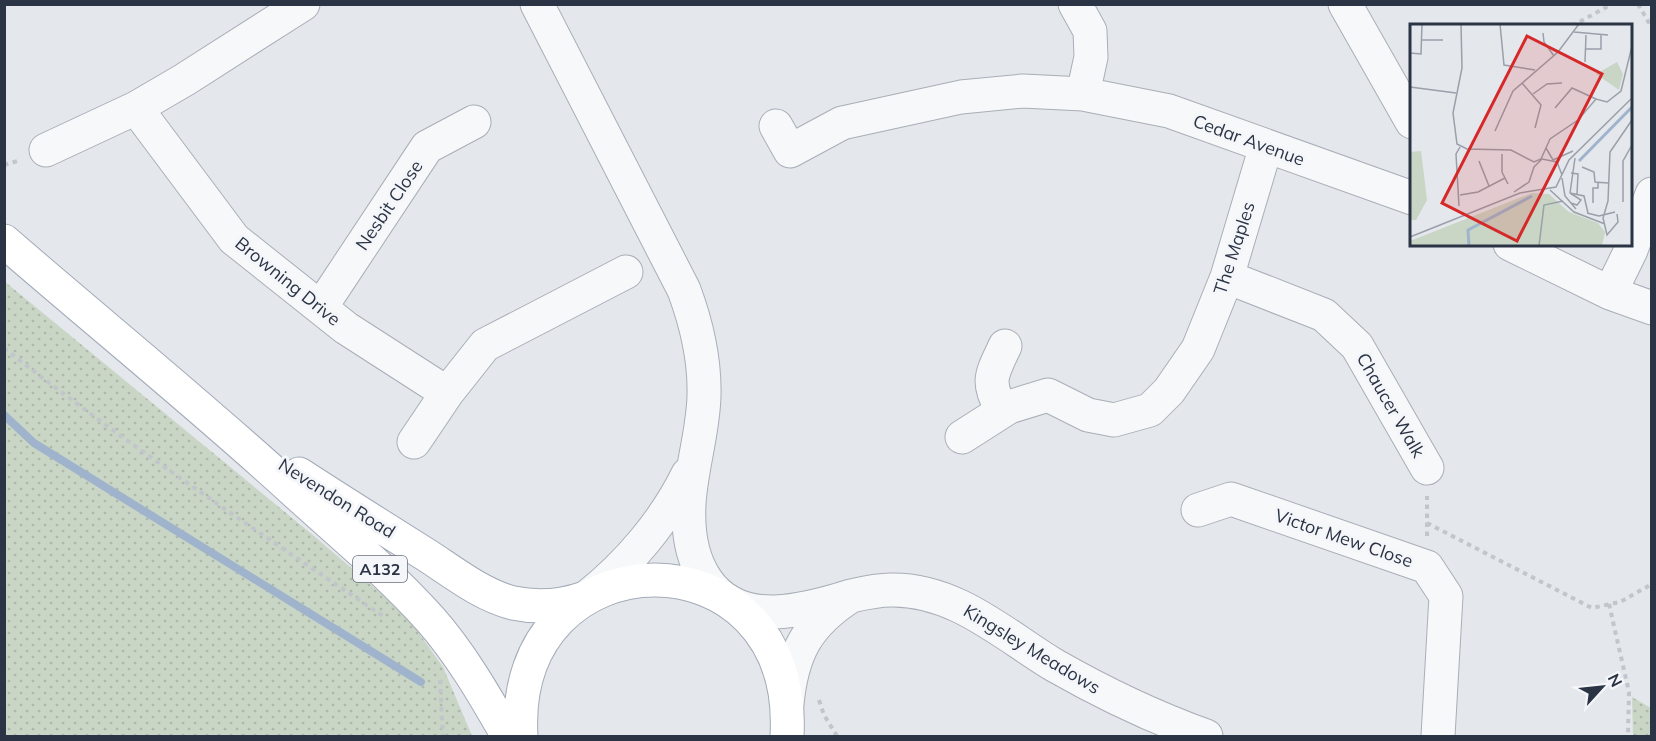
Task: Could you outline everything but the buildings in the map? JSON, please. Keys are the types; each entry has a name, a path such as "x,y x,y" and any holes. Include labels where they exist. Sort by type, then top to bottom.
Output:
{"main road":[{"name":"Nevendon Road","path":"4,241 105,329 223,426 431,619 471,675 508,736"},
{"name":"Nevendon Road","path":"223,426 459,576 500,598 522,604 547,606 587,597"},
{"name":"A132","path":"521,736 521,696 531,664 551,630 587,597 621,585 657,580 694,585 711,592 744,614 768,643 777,662 787,704 787,736"},
{"name":"A132","path":"787,704 806,736"}],"street":[{"path":"46,150 136,108 303,4"},
{"name":"Nevendon Road","path":"537,4 680,282 693,312 705,376 701,428 694,457 689,502 689,533 700,571 728,603"},
{"path":"1075,4 1090,31 1091,57 1083,94"},
{"path":"1345,4 1410,118"},
{"name":"Cedar Avenue","path":"776,126 790,151 842,123 961,97 1023,91 1083,94 1169,111 1410,197"},
{"name":"Browning Drive","path":"136,108 234,239 346,328 447,393"},
{"name":"Nesbit Close","path":"321,307 427,147 474,122"},
{"name":"The Maples","path":"962,437 1009,406 1048,395 1088,415 1114,420 1150,410 1169,391 1198,349 1227,277 1266,146"},
{"path":"1610,293 1631,250 1652,194"},
{"path":"1514,246 1610,293 1652,308"},
{"path":"414,442 447,393 485,345 626,272"},
{"name":"Chaucer Walk","path":"1227,277 1324,315 1357,346 1427,468"},
{"path":"1002,411 992,392 992,378 1005,346"},
{"name":"Nevendon Road","path":"587,597 616,572 651,532 677,495 694,457"},
{"name":"Victor Mew Close","path":"1198,510 1231,499 1427,567 1446,596 1438,736"},
{"name":"Kingsley Meadows","path":"728,603 758,611 774,612 810,608 851,596 891,590 912,591 935,596 960,606 1053,664 1116,698 1206,736"},
{"name":"Kingsley Meadows","path":"787,704 793,669 806,638 818,622 834,607 851,596"}],"path":[{"path":"1576,24 1612,4"},
{"path":"1638,4 1652,28"},
{"path":"4,348 82,410 389,620"},
{"path":"1427,468 1427,567"},
{"path":"1427,523 1592,608 1620,602 1652,584"},
{"path":"1609,604 1629,692 1628,736"},
{"path":"817,692 824,715 837,736"},
{"path":"440,702 442,736"}],"green space":[{"path":"4,281 314,536 406,615 443,667 472,736 5,736"},
{"path":"1632,697 1651,708 1651,736 1633,736"}],"waterway":[{"path":"4,415 34,443 421,682"}]}
